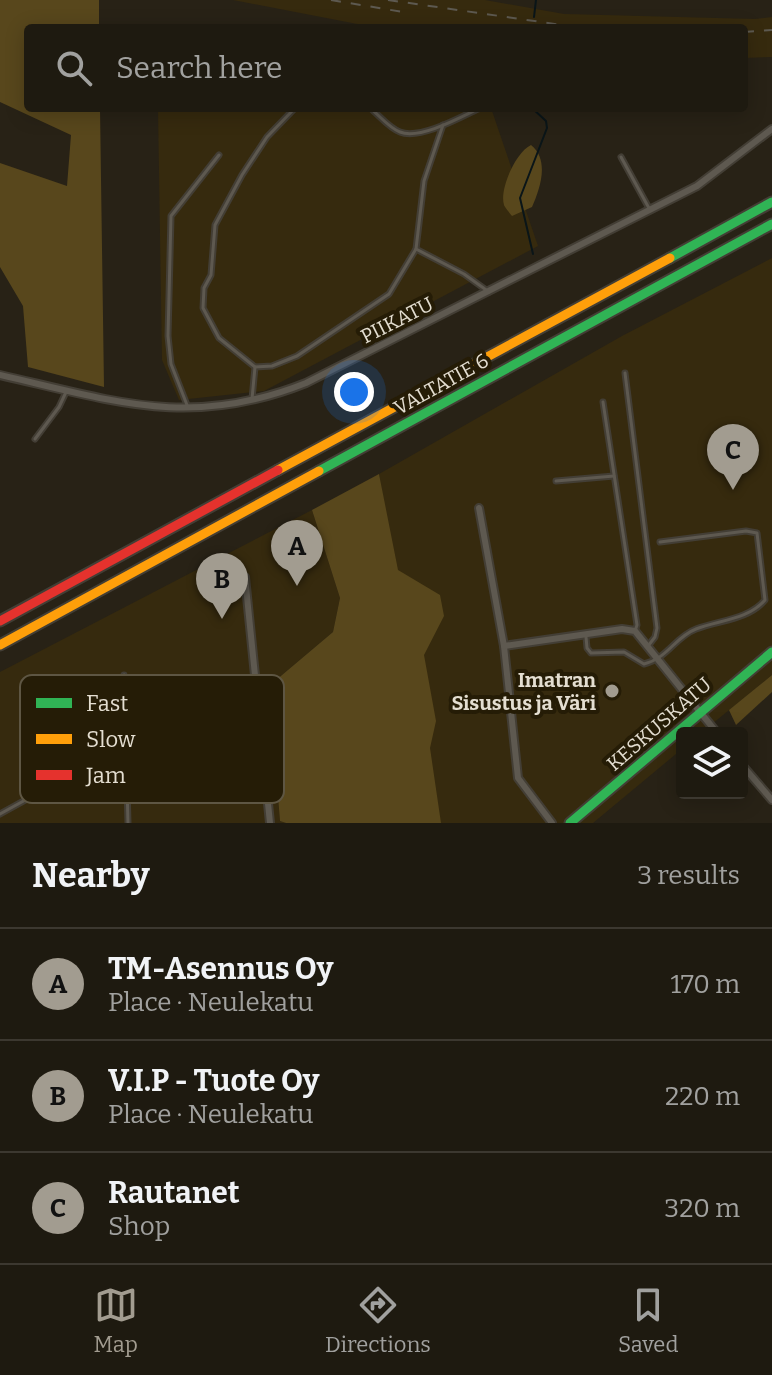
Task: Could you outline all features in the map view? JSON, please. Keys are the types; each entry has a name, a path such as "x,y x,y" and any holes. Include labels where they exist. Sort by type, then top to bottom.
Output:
{"main road":[{"name":"VALTATIE 6","path":"0,621 772,202"},
{"name":"VALTATIE 6","path":"0,645 772,224"},
{"name":"KESKUSKATU","path":"570,823 772,652"}],"street":[{"name":"PIIKATU","path":"0,375 149,407 188,409 251,402 306,383 697,186 772,129"},
{"path":"479,508 504,646 518,778 552,823"},
{"path":"245,577 255,675"},
{"path":"504,646 586,633 622,629 635,631 712,727"},
{"path":"748,772 772,800"},
{"path":"268,803 270,823"}],"lane":[{"path":"291,112 267,137 215,225 211,275 204,288 203,308 219,338 255,367 272,366 297,356 389,294 416,249 424,181 443,125"},
{"path":"375,112 399,132 410,134 443,125 471,112"},
{"path":"188,409 173,372 168,336 171,216 219,155"},
{"path":"621,157 650,210"},
{"path":"416,249 464,274 489,292"},
{"path":"251,402 255,367"},
{"path":"625,373 657,628 648,646"},
{"path":"35,439 59,407 67,390"},
{"path":"603,402 637,625 635,631"},
{"path":"556,481 614,476"},
{"path":"586,633 587,648 591,653 624,652 644,664 659,661 692,630 756,611 765,600 757,533 746,531 660,542"},
{"path":"0,814 20,803"},
{"path":"127,803 128,823"}],"shaded area":[{"path":"0,0 99,0 99,24 24,24 24,112 100,112 104,387 28,367 23,306 0,267 0,163 67,186 71,135 0,102"},
{"path":"233,0 485,0 564,14 772,17 772,57 748,58 748,24 357,24"},
{"path":"158,112 492,112 538,246 264,391 179,400 162,360"},
{"path":"531,145 537,151 542,166 540,183 532,207 512,216 504,205 506,181 520,155"},
{"path":"772,258 772,675 708,727 676,727 676,754 593,823 440,823 379,474 622,336"},
{"path":"379,474 398,570 440,595 444,616 424,655 436,721 430,748 441,823 280,821 279,803 284,803 282,675 333,632 340,598 312,510"},
{"path":"312,510 340,598 333,632 282,675 20,675 20,803 279,803 280,821 286,823 0,823 0,672"},
{"path":"772,675 772,692 736,725 729,710"}],"waterway":[{"path":"534,17 536,0"},
{"path":"533,254 520,198 547,128 546,121 536,112"}],"railway":[{"path":"331,0 403,12"},
{"path":"388,0 555,24"},
{"path":"748,32 772,30"}],"traffic: fast":[{"path":"670,258 772,202"},
{"path":"319,471 772,224"},
{"path":"570,823 772,652"}],"traffic: slow":[{"path":"278,470 670,258"},
{"path":"0,645 319,471"}],"traffic: jam":[{"path":"0,621 278,470"}],"place":[{"name":"Rautanet","path":"733,490"},
{"name":"TM-Asennus Oy","path":"297,586"},
{"name":"V.I.P - Tuote Oy","path":"222,619"},
{"name":"Imatran Sisustus ja Väri","path":"612,691"}]}
